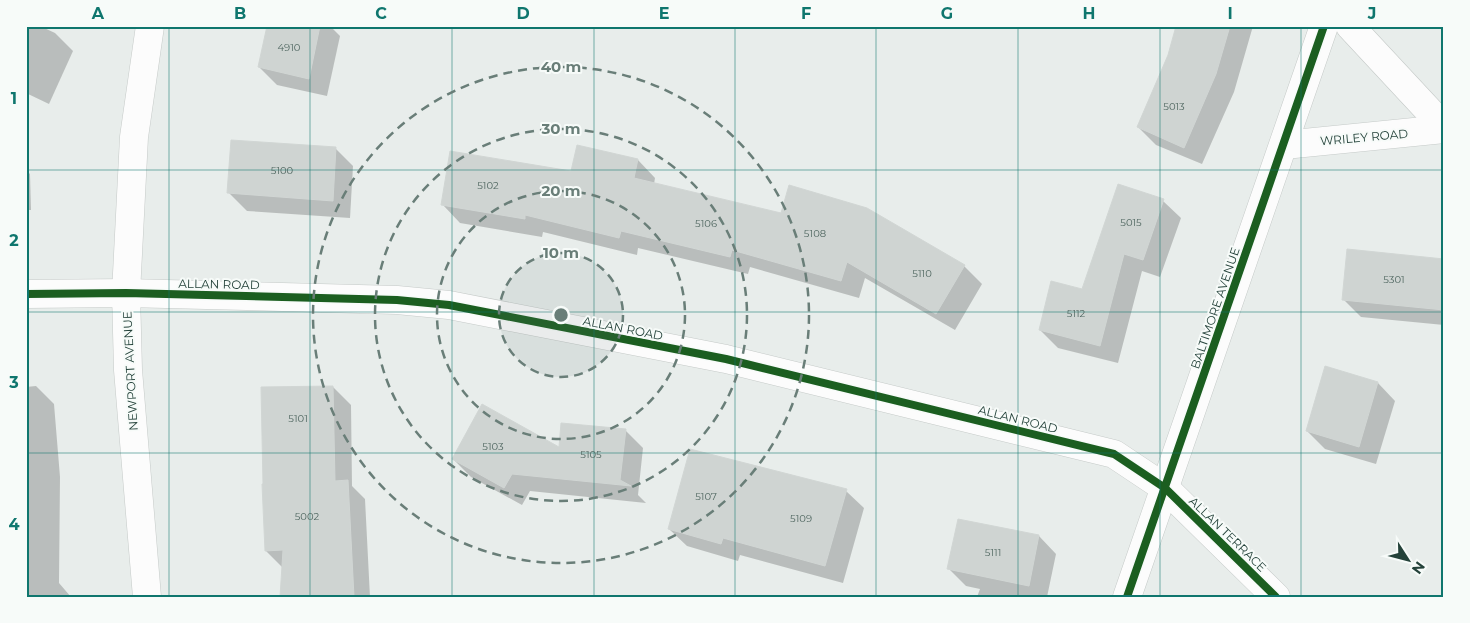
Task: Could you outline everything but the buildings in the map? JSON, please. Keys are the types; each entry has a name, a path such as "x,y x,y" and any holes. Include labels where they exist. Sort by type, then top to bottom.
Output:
{"street":[{"name":"NEWPORT AVENUE","path":"147,597 128,370 126,293 134,137 150,26"},
{"name":"BALTIMORE AVENUE","path":"1127,597 1324,26"},
{"path":"1350,26 1444,128"},
{"name":"WRILEY ROAD","path":"1284,144 1444,128"},
{"name":"ALLAN ROAD","path":"26,294 126,293 397,300 449,306 726,359 1114,454 1165,488"},
{"name":"ALLAN TERRACE","path":"1165,488 1276,597"}],"cycle path":[{"path":"1127,597 1324,26"},
{"path":"26,294 126,293 397,300 449,305 726,359 1114,454 1165,488 1276,597"}]}
